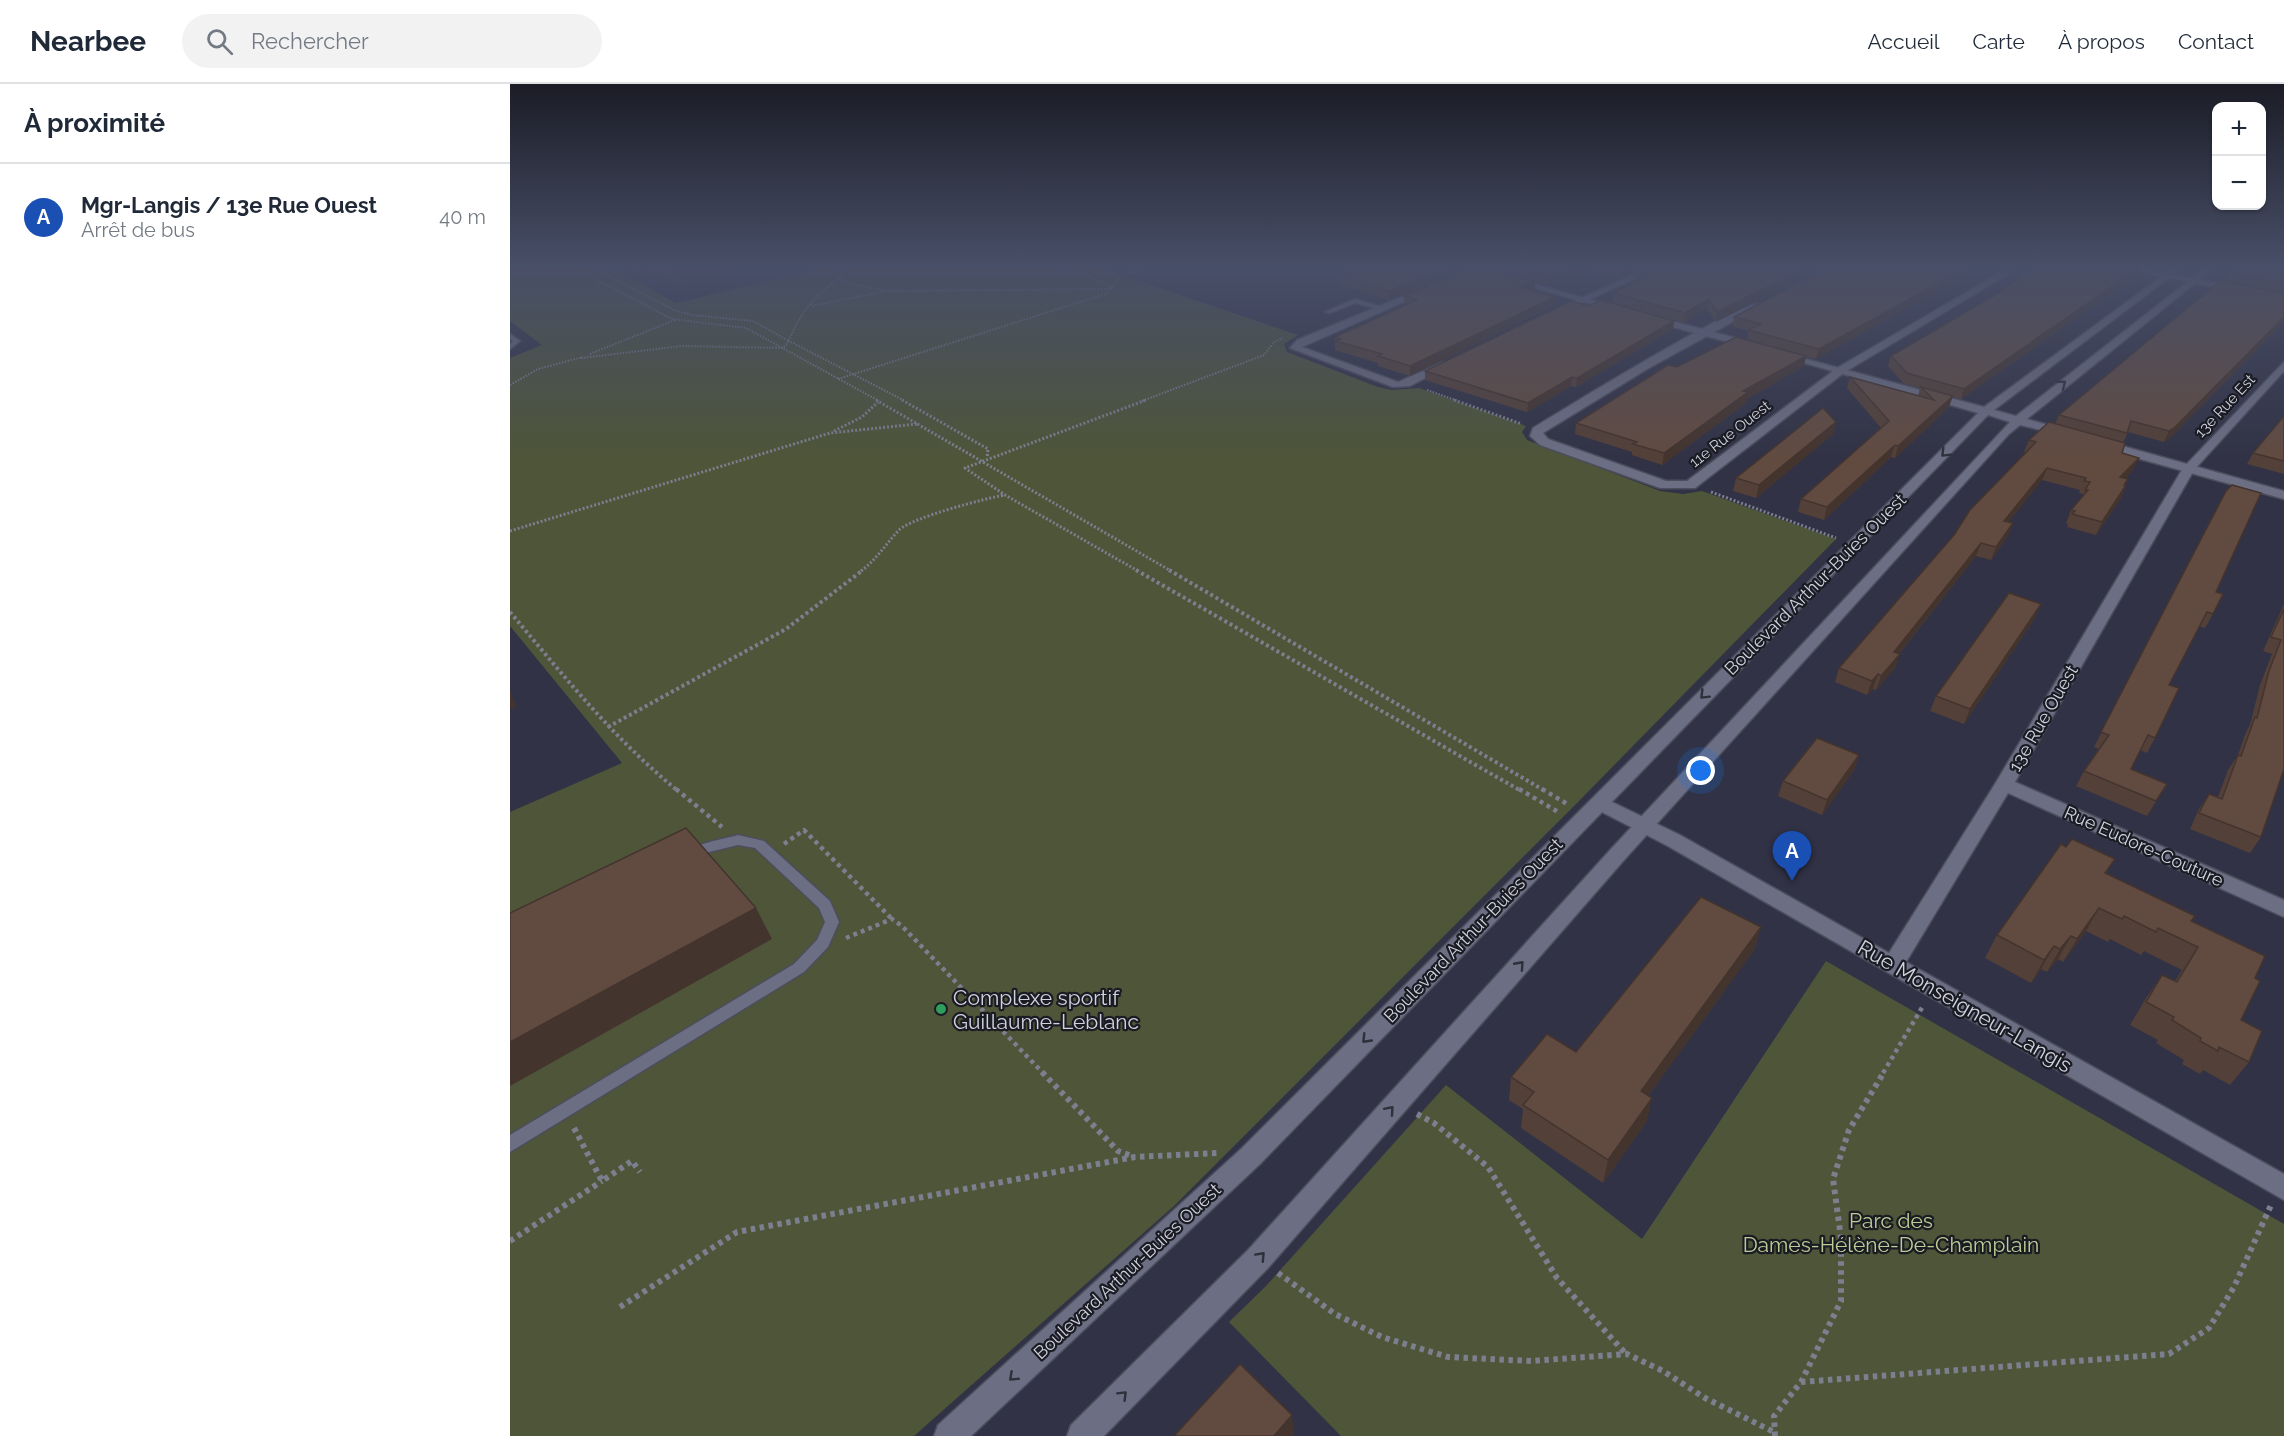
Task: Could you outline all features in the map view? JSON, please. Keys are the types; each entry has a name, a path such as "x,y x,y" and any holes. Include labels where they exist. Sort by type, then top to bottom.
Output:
{"street":[{"path":"1328,331 1301,342 1295,348 1296,350 1388,384 1406,384 1457,359"},
{"path":"1701,331 2284,495"},
{"name":"11e Rue Ouest","path":"1537,430 1536,436 1544,442 1594,460 1665,485 1690,485 1840,370 1906,331"},
{"name":"Boulevard Arthur-Buies Ouest","path":"949,1436 1251,1156 1572,813 1599,802 1986,411 2094,331"},
{"name":"Boulevard Arthur-Buies Ouest","path":"1082,1436 1258,1259 1646,825 2017,420 2130,331"},
{"path":"1537,430 1704,332"},
{"name":"13e Rue Est","path":"2190,468 2284,365"},
{"name":"13e Rue Ouest","path":"1893,965 2004,783 2190,468"},
{"name":"Rue Eudore-Couture","path":"2004,783 2284,909"},
{"name":"Rue Monseigneur-Langis","path":"1599,802 1646,825 1935,988 2281,1187"}],"lane":[{"path":"510,336 517,340 510,347"},
{"path":"510,1144 799,968 823,943 832,922 825,905 759,844 738,840 705,849 677,863"}],"path":[{"path":"581,358 648,331"},
{"path":"752,331 920,424 980,462 1572,813"},
{"path":"771,331 988,449 987,458"},
{"path":"783,348 789,341 791,331"},
{"path":"837,380 990,331"},
{"path":"1301,342 1285,338 1276,340 1264,355 965,468 1005,495 1572,813"},
{"path":"510,385 538,369 581,358 684,345 783,348"},
{"path":"1406,384 1537,430"},
{"path":"510,530 830,433 862,417 878,402"},
{"path":"830,433 920,424"},
{"path":"1690,485 1854,544"},
{"path":"608,727 786,629 871,564 901,528 979,499 1005,495"},
{"path":"510,612 608,727 641,761 738,840"},
{"path":"804,830 1118,1151 1135,1157"},
{"path":"823,943 850,938 892,919"},
{"path":"1397,1102 1434,1123 1488,1167 1557,1278 1626,1354 1663,1371 1705,1398 1774,1434 1774,1416 1801,1382 1841,1301 1841,1238 1833,1179 1849,1130 1935,988"},
{"path":"565,1111 602,1181"},
{"path":"620,1307 737,1232 1135,1157 1214,1152 1251,1156"},
{"path":"510,1241 632,1161 640,1172"},
{"path":"1801,1382 2169,1354 2209,1328 2234,1287 2281,1187"},
{"path":"1258,1259 1335,1314 1382,1337 1448,1357 1531,1361 1626,1354"}],"green space":[{"name":"Complexe sportif Guillaume-Leblanc","path":"523,331 1287,331 1298,335 1284,344 1287,352 1378,387 1392,390 1419,388 1526,426 1522,432 1527,440 1660,491 1683,494 1702,491 1836,539 1579,801 1174,1206 914,1436 510,1436 510,812 622,763 510,626 510,358 542,345"},
{"name":"Parc des Dames-Hélène-De-Champlain","path":"1826,961 2284,1224 2284,1436 1341,1436 1229,1322 1265,1287 1446,1085 1642,1239"}],"building":[{"path":"1348,331 1483,331 1410,366 1378,356 1382,354 1335,341 1341,339 1335,337"},
{"path":"1508,331 1657,331 1577,378 1572,377 1528,403 1425,371"},
{"path":"1752,331 1851,331 1819,349"},
{"path":"1934,331 2047,331 1964,389 1907,373 1891,356"},
{"path":"2160,331 2270,331 2169,431 2131,421 2127,433 2059,415"},
{"path":"1736,337 1806,356 1743,391 1748,392 1664,453 1576,423 1668,365 1677,367"},
{"path":"1850,377 1934,400 1921,387 1953,396 1827,507 1801,499 1889,421"},
{"path":"1823,408 1836,422 1759,485 1736,478"},
{"path":"2284,416 2284,461 2253,453"},
{"path":"2049,422 2125,443 2122,453 2139,458 2120,477 2128,479 2124,485 2126,485 2102,522 2072,514 2075,511 2071,510 2088,490 2085,490 2090,482 2084,481 2086,478 2047,468 2004,521 2013,523 1996,547 1981,543 1894,652 1900,654 1881,676 1878,674 1872,681 1839,668 1954,535 1970,510 2036,442 2029,440"},
{"path":"2232,485 2261,493 2216,592 2223,594 2213,614 2207,612 2169,685 2179,688 2155,738 2148,735 2131,769 2167,784 2156,801 2084,771 2109,735 2101,732 2226,491"},
{"path":"2009,593 2041,604 1970,709 1936,696"},
{"path":"2284,609 2284,769 2261,837 2199,813 2209,794 2222,799 2238,755 2241,756 2255,717 2257,718 2269,671 2281,640 2271,637"},
{"path":"1817,738 1859,755 1827,800 1783,781"},
{"path":"686,828 756,908 510,1042 510,913"},
{"path":"2072,839 2115,859 2105,873 2195,916 2191,921 2265,956 2255,978 2260,981 2241,1020 2262,1031 2249,1062 2219,1047 2218,1051 2200,1041 2201,1038 2172,1020 2174,1017 2146,1002 2162,975 2177,982 2198,947 2158,928 2156,932 2124,916 2122,919 2099,908 2077,939 2071,936 2060,949 2054,946 2044,960 1997,935 2061,844 2066,847"},
{"path":"1701,897 1761,927 1641,1091 1652,1098 1608,1160 1523,1105 1534,1092 1511,1077 1547,1034 1576,1052"},
{"path":"1240,1364 1292,1415 1274,1436 1174,1436"}],"place":[{"name":"Mgr-Langis / 13e Rue Ouest","path":"1792,881"},
{"name":"Complexe sportif Guillaume-Leblanc","path":"941,1009"}]}
